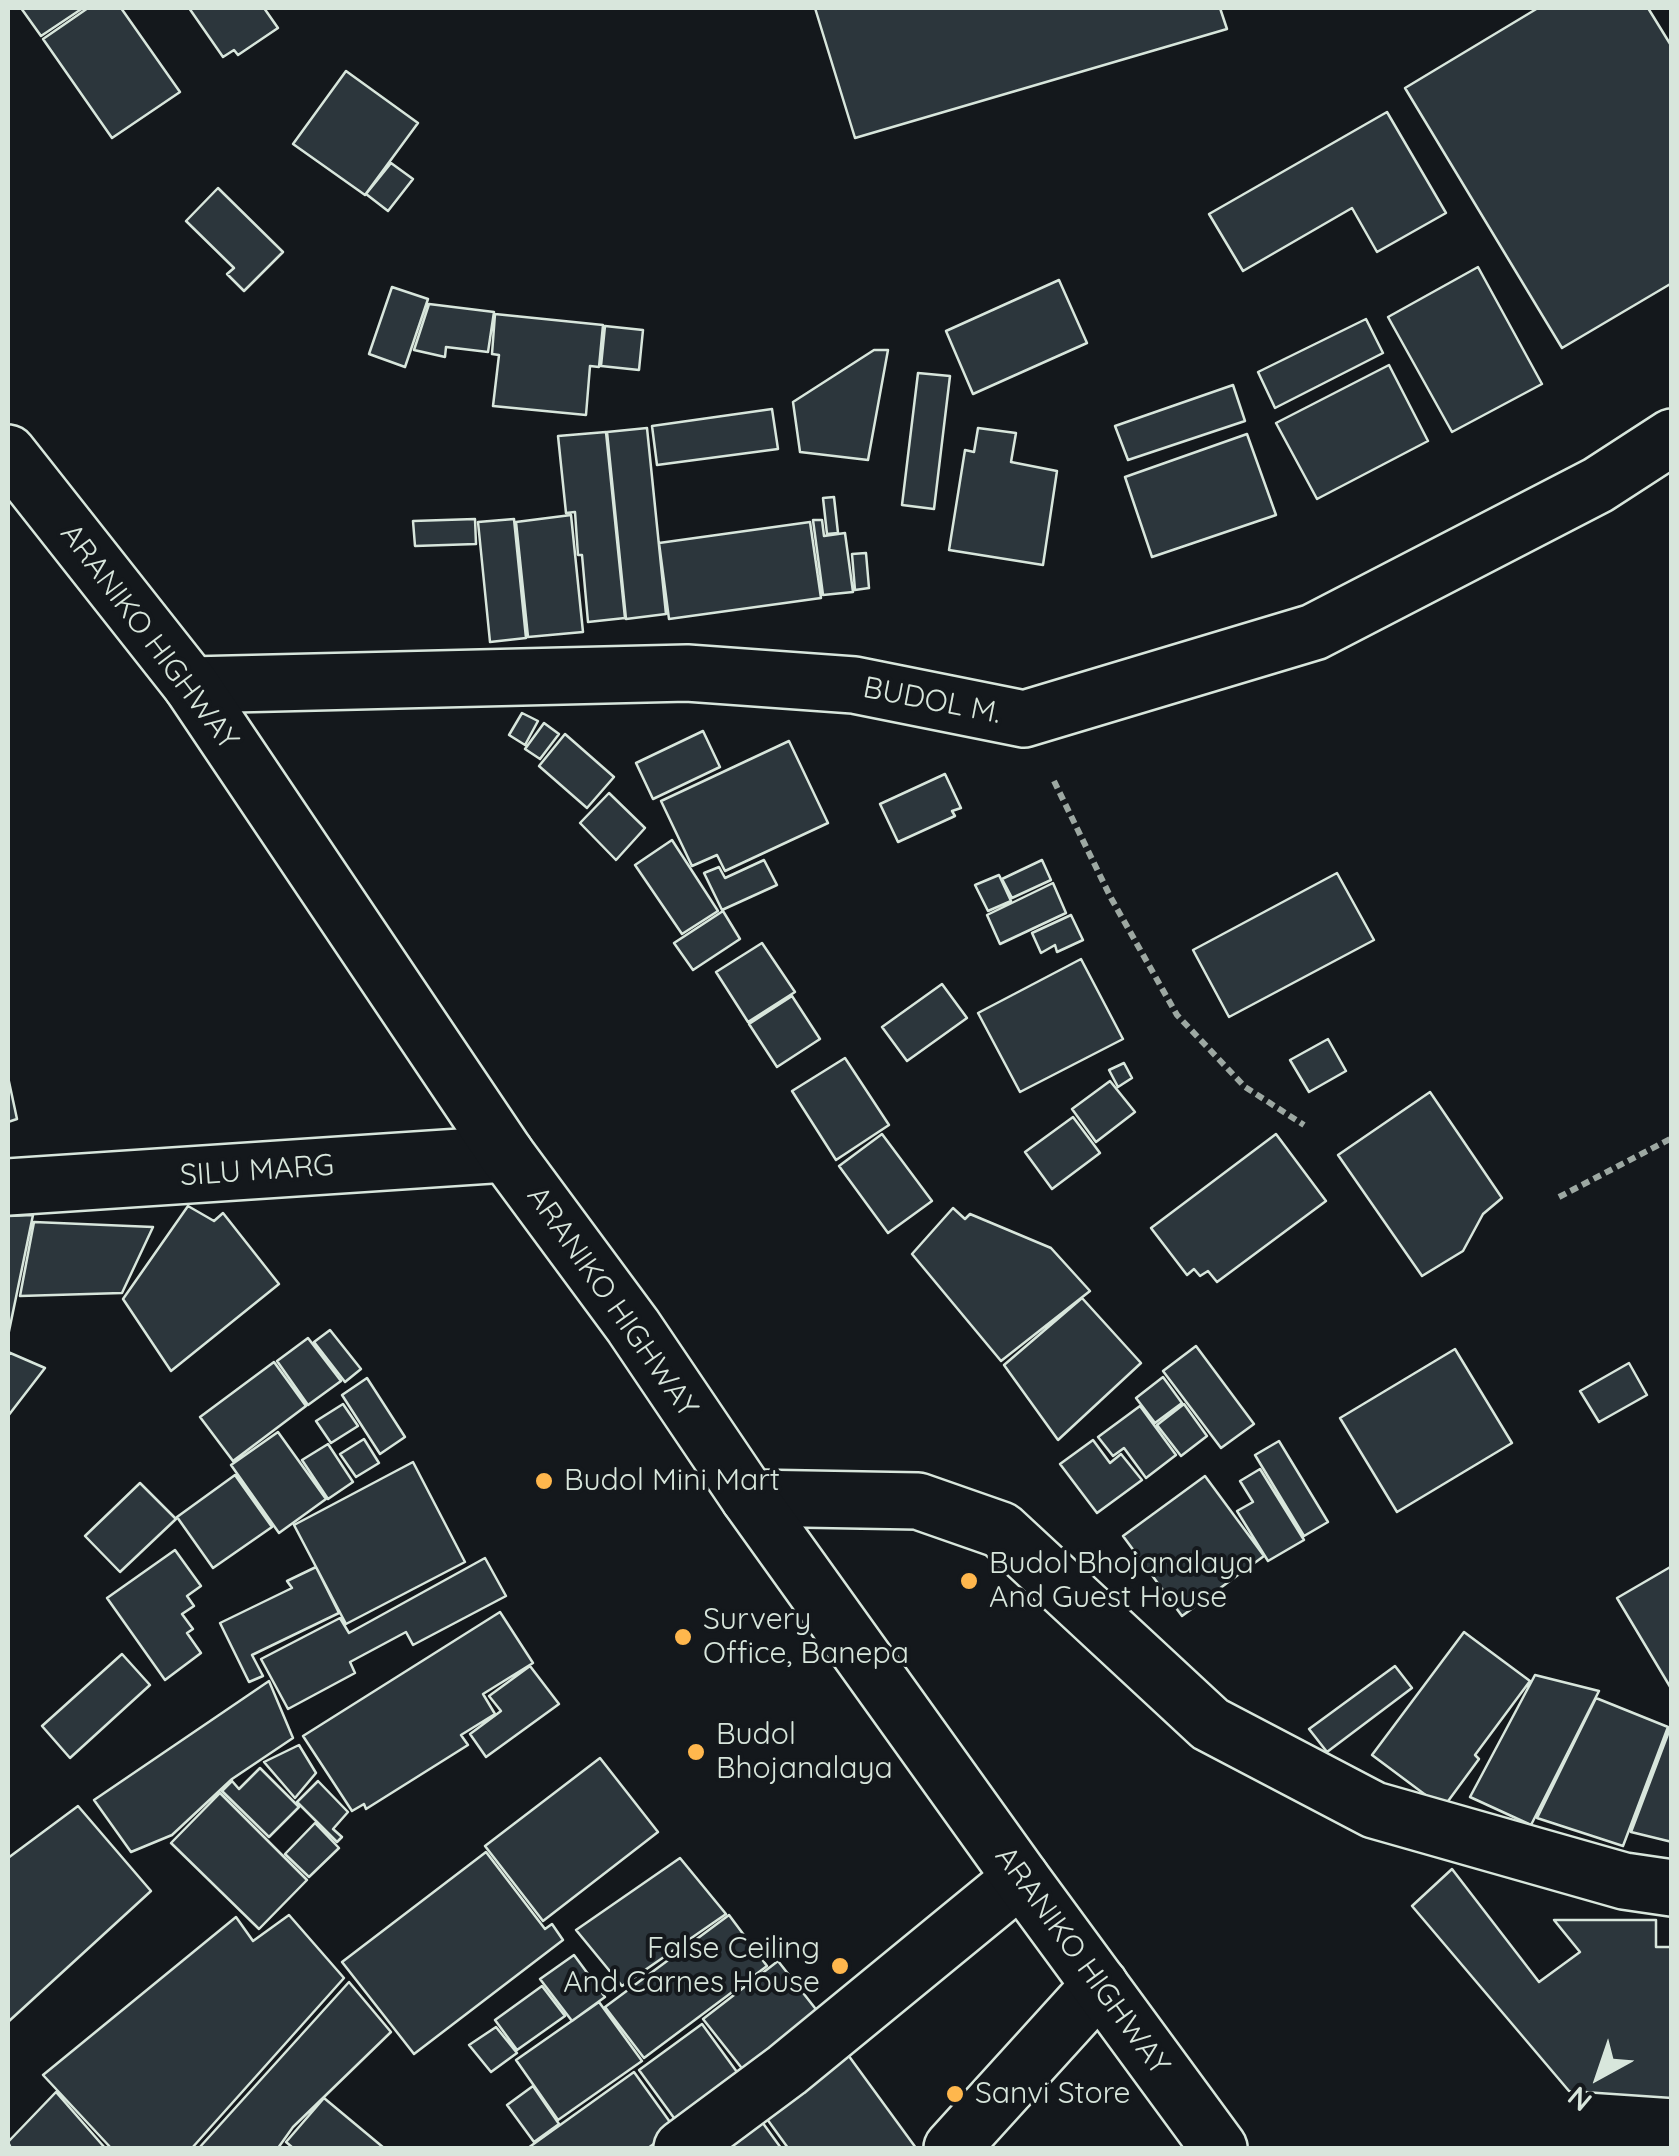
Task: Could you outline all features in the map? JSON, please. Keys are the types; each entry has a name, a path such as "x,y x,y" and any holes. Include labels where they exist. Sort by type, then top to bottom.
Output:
{"main road":[{"name":"BUDOL M.","path":"190,685 687,673 854,685 1024,719 1314,632 1598,485 1672,437"},
{"name":"ARANIKO HIGHWAY","path":"8,453 190,685 506,1154 633,1326 749,1498 1220,2148"},
{"name":"SILU MARG","path":"8,1187 506,1154"},
{"path":"749,1498 918,1500 1000,1530 1210,1724 1374,1810 1624,1880 1672,1888"},
{"path":"682,2148 787,2070 1022,1878"},
{"path":"952,2148 1100,1985"}],"path":[{"path":"1024,719 1112,898 1177,1015 1245,1087 1304,1126"},
{"path":"1559,1197 1672,1138"}],"building":[{"path":"21,8 83,8 41,36"},
{"path":"88,8 121,8 180,92 112,138 43,39"},
{"path":"189,8 264,8 278,28 238,55 234,50 223,57"},
{"path":"815,8 1220,8 1227,29 855,138"},
{"path":"1538,8 1648,8 1672,47 1672,283 1562,348 1405,88"},
{"path":"346,71 418,123 365,195 293,144"},
{"path":"1387,112 1446,213 1377,252 1352,208 1243,271 1209,214"},
{"path":"391,163 413,179 388,211 366,194"},
{"path":"218,188 283,252 244,291 227,274 234,268 186,221"},
{"path":"1478,267 1542,384 1452,432 1388,317"},
{"path":"1059,280 1087,343 973,394 946,331"},
{"path":"392,287 428,299 405,367 369,354"},
{"path":"429,304 494,312 488,352 446,347 445,357 414,350"},
{"path":"495,314 603,325 599,367 590,366 586,415 493,406 499,355 492,354"},
{"path":"1366,319 1383,353 1275,408 1258,372"},
{"path":"605,326 643,330 639,370 601,366"},
{"path":"874,350 888,350 868,460 800,452 793,402"},
{"path":"1389,365 1428,441 1317,499 1276,423"},
{"path":"918,373 950,376 934,509 902,505"},
{"path":"1233,385 1245,421 1128,460 1115,426"},
{"path":"772,409 778,449 657,465 652,426"},
{"path":"647,428 666,614 626,619 607,432"},
{"path":"978,428 1016,433 1011,462 1057,471 1043,565 949,550 965,450 974,452"},
{"path":"606,432 625,618 588,622 582,555 578,555 575,512 566,513 558,436"},
{"path":"1247,434 1276,515 1152,557 1125,477"},
{"path":"834,497 838,533 827,534 823,498"},
{"path":"571,515 583,632 528,637 516,522"},
{"path":"475,519 476,544 415,546 413,521"},
{"path":"514,519 526,638 490,642 478,522"},
{"path":"813,520 822,520 824,536 845,533 853,592 823,595"},
{"path":"810,522 821,598 669,619 659,543"},
{"path":"866,553 869,588 855,590 852,554"},
{"path":"522,713 538,721 525,745 509,735"},
{"path":"544,723 559,734 540,759 525,749"},
{"path":"703,731 720,767 653,799 636,763"},
{"path":"565,734 614,777 587,808 539,766"},
{"path":"789,741 828,823 725,871 717,855 692,866 661,801"},
{"path":"945,774 961,808 952,811 955,816 898,842 880,804"},
{"path":"609,793 645,828 616,860 580,823"},
{"path":"672,840 718,911 682,934 635,865"},
{"path":"764,860 777,885 722,910 704,873 719,867 725,878"},
{"path":"1042,860 1051,880 1012,898 1002,879"},
{"path":"1337,873 1374,940 1229,1017 1193,950"},
{"path":"999,875 1011,901 988,911 975,885"},
{"path":"1053,883 1066,913 1000,944 987,915"},
{"path":"723,911 740,939 693,970 674,943"},
{"path":"1071,915 1083,940 1057,952 1055,945 1041,953 1032,933"},
{"path":"762,943 795,992 748,1022 716,972"},
{"path":"1081,959 1123,1039 1020,1092 978,1013"},
{"path":"942,984 967,1018 907,1061 882,1027"},
{"path":"792,996 820,1039 777,1067 749,1024"},
{"path":"1328,1039 1346,1071 1309,1092 1290,1060"},
{"path":"845,1058 889,1125 836,1160 792,1091"},
{"path":"1124,1063 1132,1078 1118,1087 1109,1070"},
{"path":"8,1077 17,1119 8,1122"},
{"path":"1110,1081 1135,1112 1096,1142 1072,1109"},
{"path":"1430,1092 1502,1198 1483,1214 1463,1251 1422,1276 1338,1155"},
{"path":"1073,1117 1100,1153 1052,1189 1025,1152"},
{"path":"882,1134 932,1201 888,1233 839,1166"},
{"path":"1276,1134 1326,1201 1217,1282 1208,1271 1200,1276 1194,1269 1187,1275 1151,1228"},
{"path":"188,1206 214,1221 223,1213 279,1284 171,1371 123,1299"},
{"path":"953,1208 965,1219 970,1214 1051,1248 1090,1291 1001,1361 912,1254"},
{"path":"33,1215 8,1336 8,1216"},
{"path":"34,1222 153,1227 122,1293 20,1296"},
{"path":"1082,1298 1141,1363 1058,1440 1004,1365"},
{"path":"330,1330 361,1369 345,1382 314,1342"},
{"path":"308,1338 341,1381 308,1405 277,1361"},
{"path":"1196,1346 1254,1424 1221,1448 1163,1371"},
{"path":"1455,1349 1512,1443 1397,1512 1340,1418"},
{"path":"8,1352 45,1368 8,1416"},
{"path":"274,1362 306,1406 233,1461 200,1417"},
{"path":"1629,1363 1647,1395 1599,1422 1580,1391"},
{"path":"1163,1377 1182,1403 1155,1423 1136,1398"},
{"path":"367,1378 405,1437 380,1454 342,1395"},
{"path":"343,1404 358,1426 331,1443 316,1421"},
{"path":"1184,1404 1207,1436 1181,1456 1157,1425"},
{"path":"1140,1406 1176,1455 1146,1478 1124,1448 1113,1456 1098,1437"},
{"path":"278,1432 326,1499 279,1533 231,1465"},
{"path":"364,1439 379,1463 356,1477 340,1454"},
{"path":"1093,1440 1110,1463 1121,1454 1142,1480 1097,1513 1060,1464"},
{"path":"1279,1441 1328,1522 1304,1536 1255,1455"},
{"path":"328,1444 353,1482 328,1499 302,1460"},
{"path":"413,1462 465,1562 346,1624 294,1525"},
{"path":"1260,1469 1304,1540 1268,1561 1237,1511 1253,1502 1240,1481"},
{"path":"235,1475 272,1527 213,1568 177,1517"},
{"path":"1205,1476 1264,1556 1182,1616 1123,1536"},
{"path":"140,1483 176,1519 120,1572 85,1536"},
{"path":"175,1550 201,1586 187,1596 194,1606 182,1614 193,1629 187,1633 201,1653 165,1680 107,1598"},
{"path":"485,1558 506,1596 413,1645 406,1632 350,1662 355,1673 288,1709 261,1659 340,1618 349,1633"},
{"path":"1672,1566 1672,1690 1617,1598"},
{"path":"316,1567 339,1613 252,1655 263,1676 249,1682 220,1623 292,1588 287,1581"},
{"path":"500,1612 533,1663 483,1694 495,1714 461,1735 468,1745 366,1809 364,1804 352,1811 303,1736"},
{"path":"1464,1632 1530,1681 1475,1755 1479,1759 1443,1808 1372,1755"},
{"path":"122,1654 150,1685 70,1758 42,1726"},
{"path":"530,1666 559,1704 486,1757 470,1734 501,1711 489,1696"},
{"path":"1395,1666 1412,1688 1327,1752 1309,1729"},
{"path":"1535,1675 1599,1691 1531,1825 1470,1797"},
{"path":"269,1681 293,1738 232,1779 172,1835 131,1852 94,1800"},
{"path":"1596,1698 1668,1727 1623,1846 1537,1818"},
{"path":"1672,1726 1672,1842 1631,1832"},
{"path":"299,1745 316,1773 295,1798 264,1762"},
{"path":"600,1758 658,1832 543,1921 485,1846"},
{"path":"260,1768 299,1807 269,1837 222,1791 232,1781 239,1789"},
{"path":"318,1781 348,1812 333,1829 342,1837 337,1842 297,1802"},
{"path":"220,1793 307,1880 259,1929 171,1843"},
{"path":"78,1806 151,1891 8,2022 8,1858"},
{"path":"315,1823 339,1848 309,1877 285,1854"},
{"path":"486,1852 545,1929 552,1924 563,1940 414,2054 342,1962"},
{"path":"680,1858 726,1914 622,1986 576,1930"},
{"path":"1452,1869 1539,1982 1580,1952 1554,1920 1656,1920 1656,1947 1672,1947 1672,2098 1569,2091 1412,1906"},
{"path":"289,1915 344,1978 192,2148 111,2148 43,2075 236,1917 253,1941"},
{"path":"729,1915 767,1966 644,2058 605,2007"},
{"path":"574,1955 605,1997 572,2021 540,1979"},
{"path":"778,1961 822,2017 748,2076 703,2019"},
{"path":"349,1982 391,2032 293,2127 278,2148 199,2148"},
{"path":"542,1986 565,2016 517,2050 495,2020"},
{"path":"599,2002 642,2061 558,2120 516,2060"},
{"path":"702,2024 745,2083 682,2129 639,2070"},
{"path":"496,2027 517,2053 491,2072 469,2045"},
{"path":"843,2048 916,2148 788,2148 759,2108"},
{"path":"634,2072 675,2129 648,2148 528,2148"},
{"path":"533,2086 559,2124 534,2142 507,2105"},
{"path":"56,2092 105,2148 11,2148 8,2142"},
{"path":"324,2098 384,2148 293,2148 286,2142"},
{"path":"757,2115 781,2148 711,2148"}],"place":[{"name":"Budol Mini Mart","path":"544,1481"},
{"name":"Budol Bhojanalaya And Guest House","path":"969,1581"},
{"name":"Survery Office, Banepa","path":"683,1637"},
{"name":"Budol Bhojanalaya","path":"696,1752"},
{"name":"False Ceiling And Carnes House","path":"840,1966"},
{"name":"Sanvi Store","path":"955,2094"}]}
